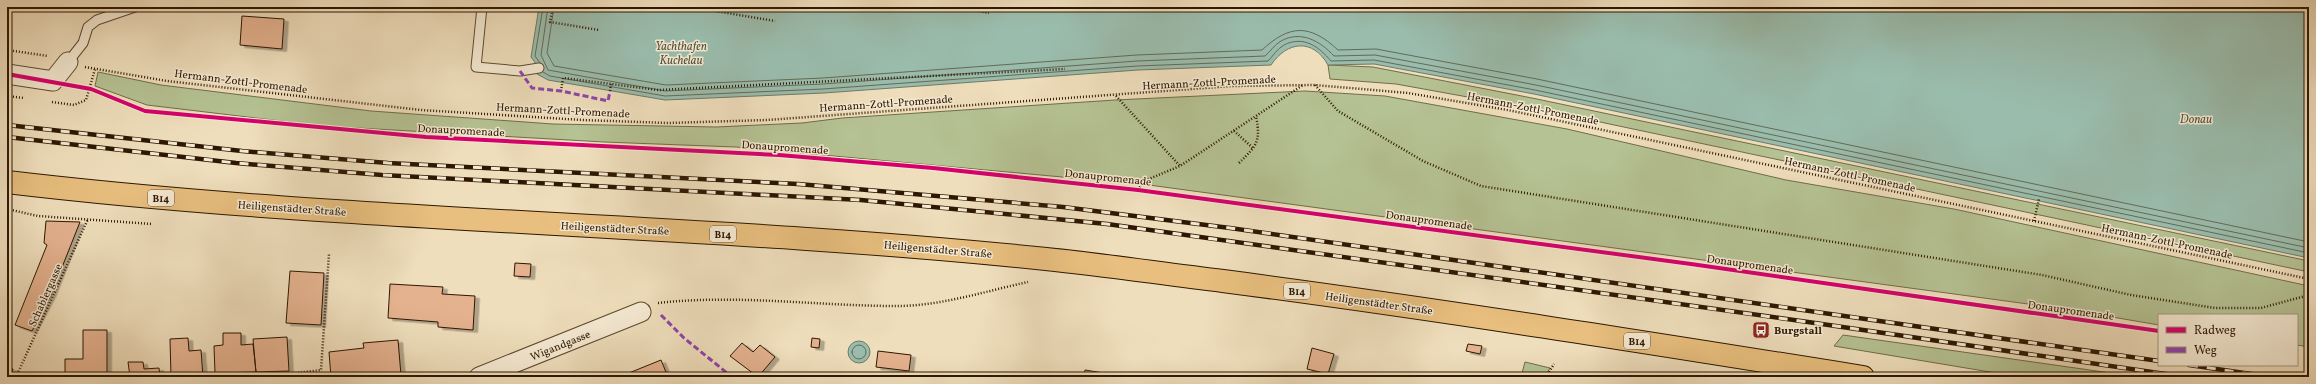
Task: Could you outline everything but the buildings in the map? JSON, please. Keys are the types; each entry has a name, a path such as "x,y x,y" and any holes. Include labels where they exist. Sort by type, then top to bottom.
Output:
{"main road":[{"name":"Heiligenstädter Straße","path":"7,182 100,193 278,208 830,240 1048,259 1309,292 1714,352 1863,377"}],"street":[{"path":"7,74 53,81 68,62"},
{"name":"Wigandgasse","path":"479,377 641,312"}],"lane":[{"path":"68,62 83,42 88,27 97,20 135,7"},
{"path":"482,7 476,66 520,71 539,68"}],"path":[{"path":"553,7 550,22 599,30"},
{"path":"692,7 775,21"},
{"path":"959,7 989,13"},
{"path":"7,50 52,57 68,62"},
{"path":"561,91 563,78 659,90 1065,69"},
{"path":"53,81 95,90"},
{"path":"610,91 611,84"},
{"path":"1138,190 1144,181 1180,166 1304,85"},
{"path":"1315,85 1338,111 1423,162 1482,186 2042,275 2131,295 2215,308 2261,308 2309,295"},
{"path":"1116,96 1180,166"},
{"path":"1239,163 1254,149 1258,143 1259,132 1256,116"},
{"path":"1234,131 1254,149"},
{"path":"2034,221 2040,199"},
{"path":"7,209 38,216 152,224"},
{"path":"297,377 296,373 321,370 329,254"},
{"path":"641,312 649,304 691,300 913,305 928,304 1028,282"},
{"path":"1546,377 1554,364"}],"green space":[{"path":"1328,65 1373,67 1532,98 2309,261 2309,272 1567,115 1396,84 1330,79"},
{"path":"98,72 161,85 371,111 553,124 716,127 802,123 842,118 1115,100 1305,91 1385,96 1567,129 1786,180 1954,209 2309,286 2309,347 2298,345 2298,314 2158,314 2158,325 2065,309 1149,185 736,147 604,142 323,126 147,105 95,86"},
{"path":"1843,335 2139,377 2020,377 1834,346"},
{"path":"1525,362 1550,368 1545,377 1521,377"}],"water":[{"name":"Donau","path":"539,7 2309,7 2309,258 1534,94 1374,64 1328,65 1322,56 1315,50 1300,46 1292,47 1285,51 1277,57 1271,65 1138,70 824,93 665,100 548,80 537,74 539,68 531,57"},
{"path":"859,341 867,344 870,352 867,360 859,363 851,360 848,352 851,344"}],"railway":[{"path":"7,125 242,151 388,163 798,184 1063,207 1230,228 2158,361"},
{"path":"7,137 236,163 382,175 861,200 1107,224 1808,322 2186,377"},
{"path":"2196,366 2272,377"}],"marked path":[{"path":"520,71 532,88 561,91 608,101 610,91"},
{"path":"661,315 684,338 732,377"}],"cycle path":[{"name":"Donaupromenade","path":"7,74 91,89 145,111 426,137 779,155 933,168 1138,190 1691,264 2158,331"}],"place":[{"name":"Burgstall","path":"1761,330"}],"water label":[{"name":"Yachthafen Kuchelau","path":"681,53"}]}
